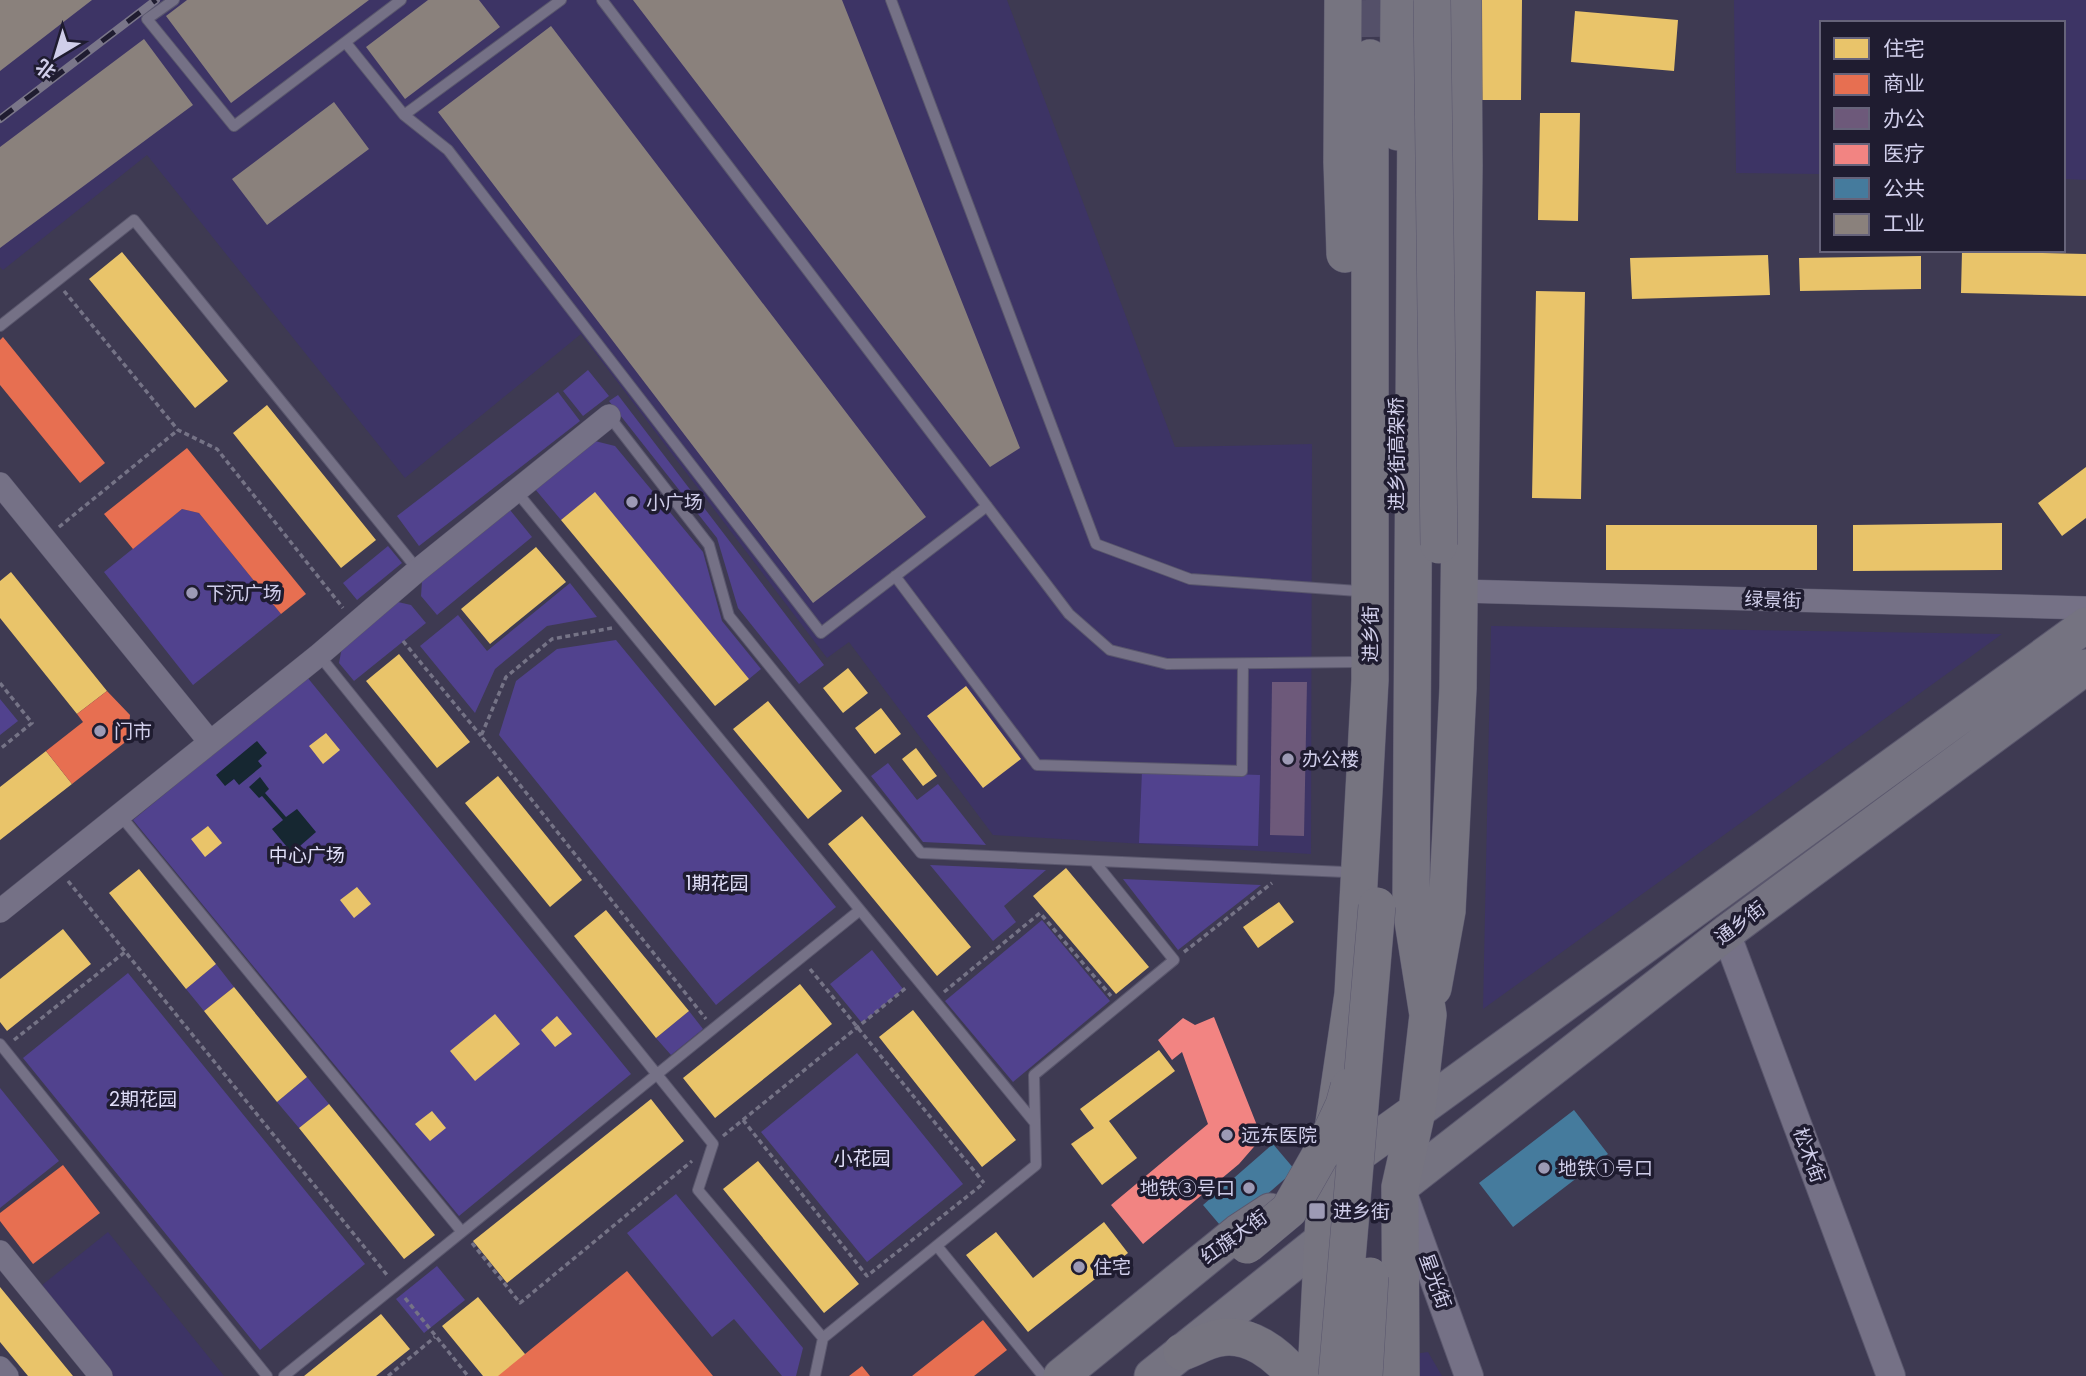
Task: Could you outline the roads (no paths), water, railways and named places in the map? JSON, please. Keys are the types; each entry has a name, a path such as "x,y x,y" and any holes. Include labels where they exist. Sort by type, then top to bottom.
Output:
{"highway":[{"name":"进乡街","path":"1337,1376 1359,1008 1370,680 1355,161 1357,57 1343,0"},
{"name":"进乡街高架桥","path":"1381,0 1385,907"},
{"name":"进乡街高架桥","path":"1385,907 1399,0"},
{"path":"1401,1376 1400,1186 1417,1111 1428,1015 1447,911 1439,718 1432,0"},
{"path":"1447,876 1458,688 1460,592 1463,0"},
{"path":"1416,60 1411,908 1428,1015"},
{"path":"1247,1245 1289,1210 1345,1105 1359,1008 1343,908 1358,591 1355,161"},
{"path":"1416,162 1464,165"},
{"path":"1364,1376 1385,907"},
{"name":"进乡街","path":"1316,1376 1326,1177 1359,1008 1385,907"},
{"name":"红旗大街","path":"1326,1177 1417,1111"},
{"path":"1321,1241 1400,1186"},
{"path":"1182,1352 1220,1338 1253,1340 1285,1364 1295,1376"}],"main road":[{"name":"通乡街","path":"1417,1111 2086,625"},
{"name":"通乡街","path":"1400,1186 1726,933 2086,667"},
{"name":"红旗大街","path":"1061,1376 1238,1232 1326,1177"},
{"path":"1152,1376 1321,1241"},
{"path":"1089,1376 1247,1245"}],"street":[{"path":"0,911 319,655 418,570 609,416"},
{"path":"0,484 210,742"},
{"name":"绿景街","path":"1460,592 2086,608"},
{"name":"松木街","path":"1726,933 1891,1376"},
{"name":"星光街","path":"1400,1186 1469,1376"},
{"path":"0,1252 101,1376"},
{"path":"0,1368 7,1376"}],"lane":[{"path":"174,0 147,19 233,126 401,0"},
{"path":"404,116 561,0"},
{"path":"602,0 1069,614 1110,650 1167,664 1356,662"},
{"path":"891,0 1096,544 1190,579 1358,591"},
{"path":"346,43 404,116 448,149 821,633 986,506"},
{"path":"2,321 134,220 418,570"},
{"path":"609,416 709,545 729,616 921,853 1345,872"},
{"path":"516,491 1035,1123"},
{"path":"895,576 1037,765 1242,771 1243,665"},
{"path":"319,655 659,1073 713,1144 698,1190 823,1338"},
{"path":"120,814 463,1232"},
{"path":"815,1376 823,1338 1036,1165 1034,1075 1174,960 1094,861"},
{"path":"284,1376 860,910"},
{"path":"2,1046 267,1376"},
{"path":"937,1245 1043,1376"}],"water":[{"path":"257,741 267,753 258,761 262,766 239,785 234,779 225,786 216,775"},
{"path":"260,777 269,789 265,793 286,817 297,809 316,832 292,853 272,829 283,820 262,796 259,798 249,787"}],"tunnel":[{"path":"1369,0 1370,58"}],"railway":[{"path":"0,119 156,0"}],"place":[{"name":"小广场","path":"632,502"},
{"name":"下沉广场","path":"192,593"},
{"name":"门市","path":"100,731"},
{"name":"办公楼","path":"1288,759"},
{"name":"远东医院","path":"1227,1135"},
{"name":"地铁①号口","path":"1544,1168"},
{"name":"地铁③号口","path":"1249,1188"},
{"name":"进乡街","path":"1317,1211"},
{"name":"住宅","path":"1079,1267"}],"park label":[{"name":"中心广场","path":"307,855"},
{"name":"1期花园","path":"717,883"},
{"name":"2期花园","path":"143,1099"},
{"name":"小花园","path":"862,1158"}]}
